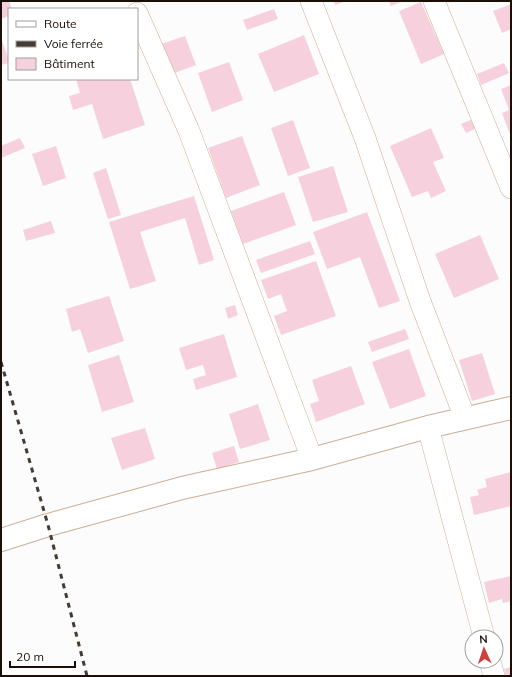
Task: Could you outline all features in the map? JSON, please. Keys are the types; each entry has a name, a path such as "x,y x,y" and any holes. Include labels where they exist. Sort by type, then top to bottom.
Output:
{"street":[{"path":"311,1 365,138 420,301 465,418"},
{"path":"434,1 511,188"},
{"path":"138,15 189,131 312,459"},
{"path":"1,540 182,488 312,459 428,427 511,408"},
{"path":"428,427 482,629"}],"building":[{"path":"1,1 9,1 12,8 8,8 8,16 1,19"},
{"path":"334,1 346,1 335,5"},
{"path":"389,1 403,1 391,6"},
{"path":"421,2 444,54 421,64 399,11"},
{"path":"511,4 511,29 502,33 493,11"},
{"path":"274,9 278,19 247,30 243,20"},
{"path":"304,35 319,74 274,92 258,54"},
{"path":"185,36 196,65 172,74 161,44"},
{"path":"1,38 8,57 8,63 1,65"},
{"path":"229,62 243,100 212,112 198,73"},
{"path":"504,63 509,73 481,85 477,74"},
{"path":"76,80 130,80 145,125 103,139 92,104 73,110 69,96 80,93"},
{"path":"511,85 511,137 502,113 509,110 501,89"},
{"path":"293,120 310,168 288,176 271,128"},
{"path":"471,120 475,129 466,133 461,124"},
{"path":"431,128 444,158 433,162 446,191 431,198 428,191 412,197 390,146"},
{"path":"242,136 260,185 226,198 208,148"},
{"path":"20,138 25,148 1,158 1,146"},
{"path":"56,146 66,178 43,186 32,154"},
{"path":"333,166 348,212 313,222 298,177"},
{"path":"106,168 121,215 108,219 93,173"},
{"path":"284,192 296,225 243,244 231,211"},
{"path":"194,196 214,260 199,265 185,218 140,232 156,281 130,289 109,222"},
{"path":"367,212 400,301 379,308 360,257 327,269 313,232"},
{"path":"51,221 55,233 26,241 23,230"},
{"path":"480,235 499,279 454,298 435,254"},
{"path":"310,241 315,254 261,273 256,260"},
{"path":"316,261 336,316 281,335 274,316 287,311 281,294 268,299 261,280"},
{"path":"109,296 124,341 88,353 80,329 72,332 66,309"},
{"path":"235,305 238,315 228,319 225,308"},
{"path":"405,329 409,339 372,352 368,342"},
{"path":"224,334 237,377 196,390 193,379 206,375 203,365 186,370 179,348"},
{"path":"409,349 426,396 390,409 372,362"},
{"path":"482,353 495,394 472,401 459,360"},
{"path":"119,355 134,402 102,412 88,365"},
{"path":"351,366 365,404 316,422 310,404 319,401 312,380"},
{"path":"258,404 270,440 240,449 229,414"},
{"path":"145,428 155,459 122,470 111,438"},
{"path":"234,446 239,462 217,469 212,453"},
{"path":"511,472 511,506 474,515 470,497 479,495 477,490 487,487 485,479"},
{"path":"511,576 511,601 503,603 502,599 489,603 484,582"},
{"path":"511,667 511,676 506,676 504,669"}],"railway":[{"path":"1,362 48,525 87,676"}]}
